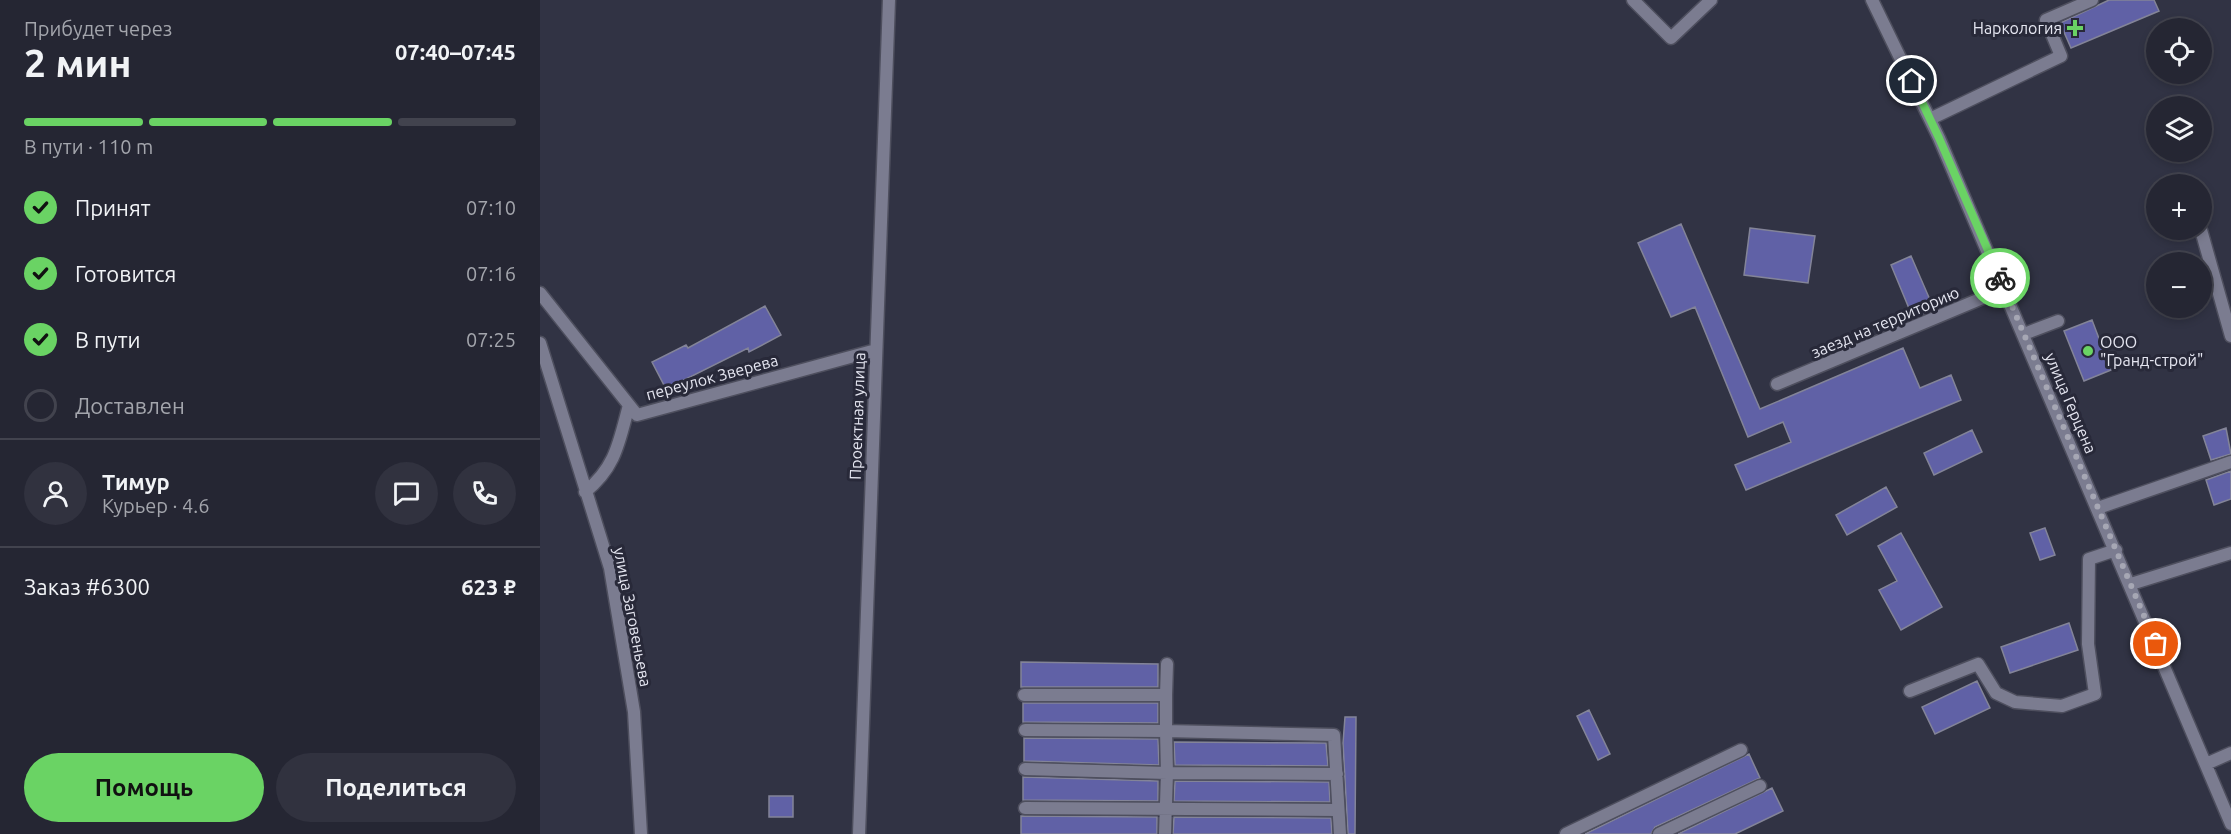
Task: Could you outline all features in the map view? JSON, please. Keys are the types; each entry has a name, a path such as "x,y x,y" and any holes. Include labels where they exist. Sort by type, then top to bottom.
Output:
{"street":[{"name":"Проектная улица","path":"859,834 889,0"},
{"path":"1633,0 1671,38 1711,0"},
{"name":"улица Герцена","path":"1872,0 1930,119 2024,334 2231,824"},
{"path":"1930,119 2061,56 2046,20 2092,0"},
{"path":"2204,240 2231,336"},
{"name":"заезд на территорию","path":"1777,384 2004,289"},
{"name":"переулок Зверева","path":"540,293 637,415 876,350"},
{"path":"2024,334 2058,321"},
{"name":"улица Заговеньева","path":"540,342 610,568 634,712 641,834"},
{"path":"585,492 602,478 615,457 629,405"},
{"path":"2098,508 2231,462"},
{"path":"1910,691 1978,664 1996,693 2015,702 2062,706 2095,694 2088,644 2089,559 2116,550"},
{"path":"2131,584 2231,553"},
{"path":"1165,834 1167,664"},
{"path":"1024,695 1166,695"},
{"path":"1025,730 1166,730 1334,735 1340,834"},
{"path":"1566,834 1742,750"},
{"path":"2206,764 2231,753"},
{"path":"1025,769 1337,774"},
{"path":"1659,834 1760,786"},
{"path":"1025,808 1165,807 1337,810"}],"building":[{"path":"2109,0 2154,0 2159,11 2071,48 2060,23"},
{"path":"1681,224 1760,409 1903,348 1920,388 1951,375 1961,400 1746,490 1735,465 1791,442 1783,422 1748,437 1695,307 1671,317 1638,243"},
{"path":"1750,228 1815,236 1808,283 1744,275"},
{"path":"1911,256 1934,309 1913,318 1891,265"},
{"path":"765,306 781,335 749,352 748,348 666,389 652,362 686,345 688,348"},
{"name":"ООО \"Гранд-строй\"","path":"2092,320 2111,370 2084,381 2064,331"},
{"path":"2226,428 2231,454 2211,460 2203,436"},
{"path":"1972,430 1982,452 1934,475 1924,453"},
{"path":"2231,471 2231,499 2214,505 2206,480"},
{"path":"1886,487 1897,507 1847,535 1836,515"},
{"path":"2045,528 2055,555 2040,560 2030,533"},
{"path":"1901,533 1942,607 1901,630 1879,590 1897,581 1878,546"},
{"path":"2069,623 2078,650 2010,673 2001,647"},
{"path":"1021,662 1158,664 1158,687 1021,687"},
{"path":"1977,681 1990,708 1935,734 1922,707"},
{"path":"1023,703 1158,703 1158,723 1023,722"},
{"path":"1589,710 1610,754 1598,760 1577,716"},
{"path":"1345,717 1356,717 1355,834 1348,834 1343,743"},
{"path":"1024,738 1158,739 1159,765 1024,761"},
{"path":"1174,742 1326,743 1328,766 1175,765"},
{"path":"1749,754 1760,778 1655,827 1651,834 1585,834"},
{"path":"1023,777 1158,781 1158,801 1023,800"},
{"path":"1175,781 1329,782 1330,802 1174,801"},
{"path":"1772,788 1783,811 1735,834 1678,834"},
{"path":"769,796 793,796 793,817 769,817"},
{"path":"1021,816 1157,817 1157,834 1021,834"},
{"path":"1174,817 1331,818 1332,834 1173,834"}],"way so far":[{"path":"2000,278 2156,644"}],"place":[{"name":"Наркология","path":"2075,28"},
{"name":"ООО \"Гранд-строй\"","path":"2088,351"}],"route":[{"path":"1912,81 2000,278"}]}
